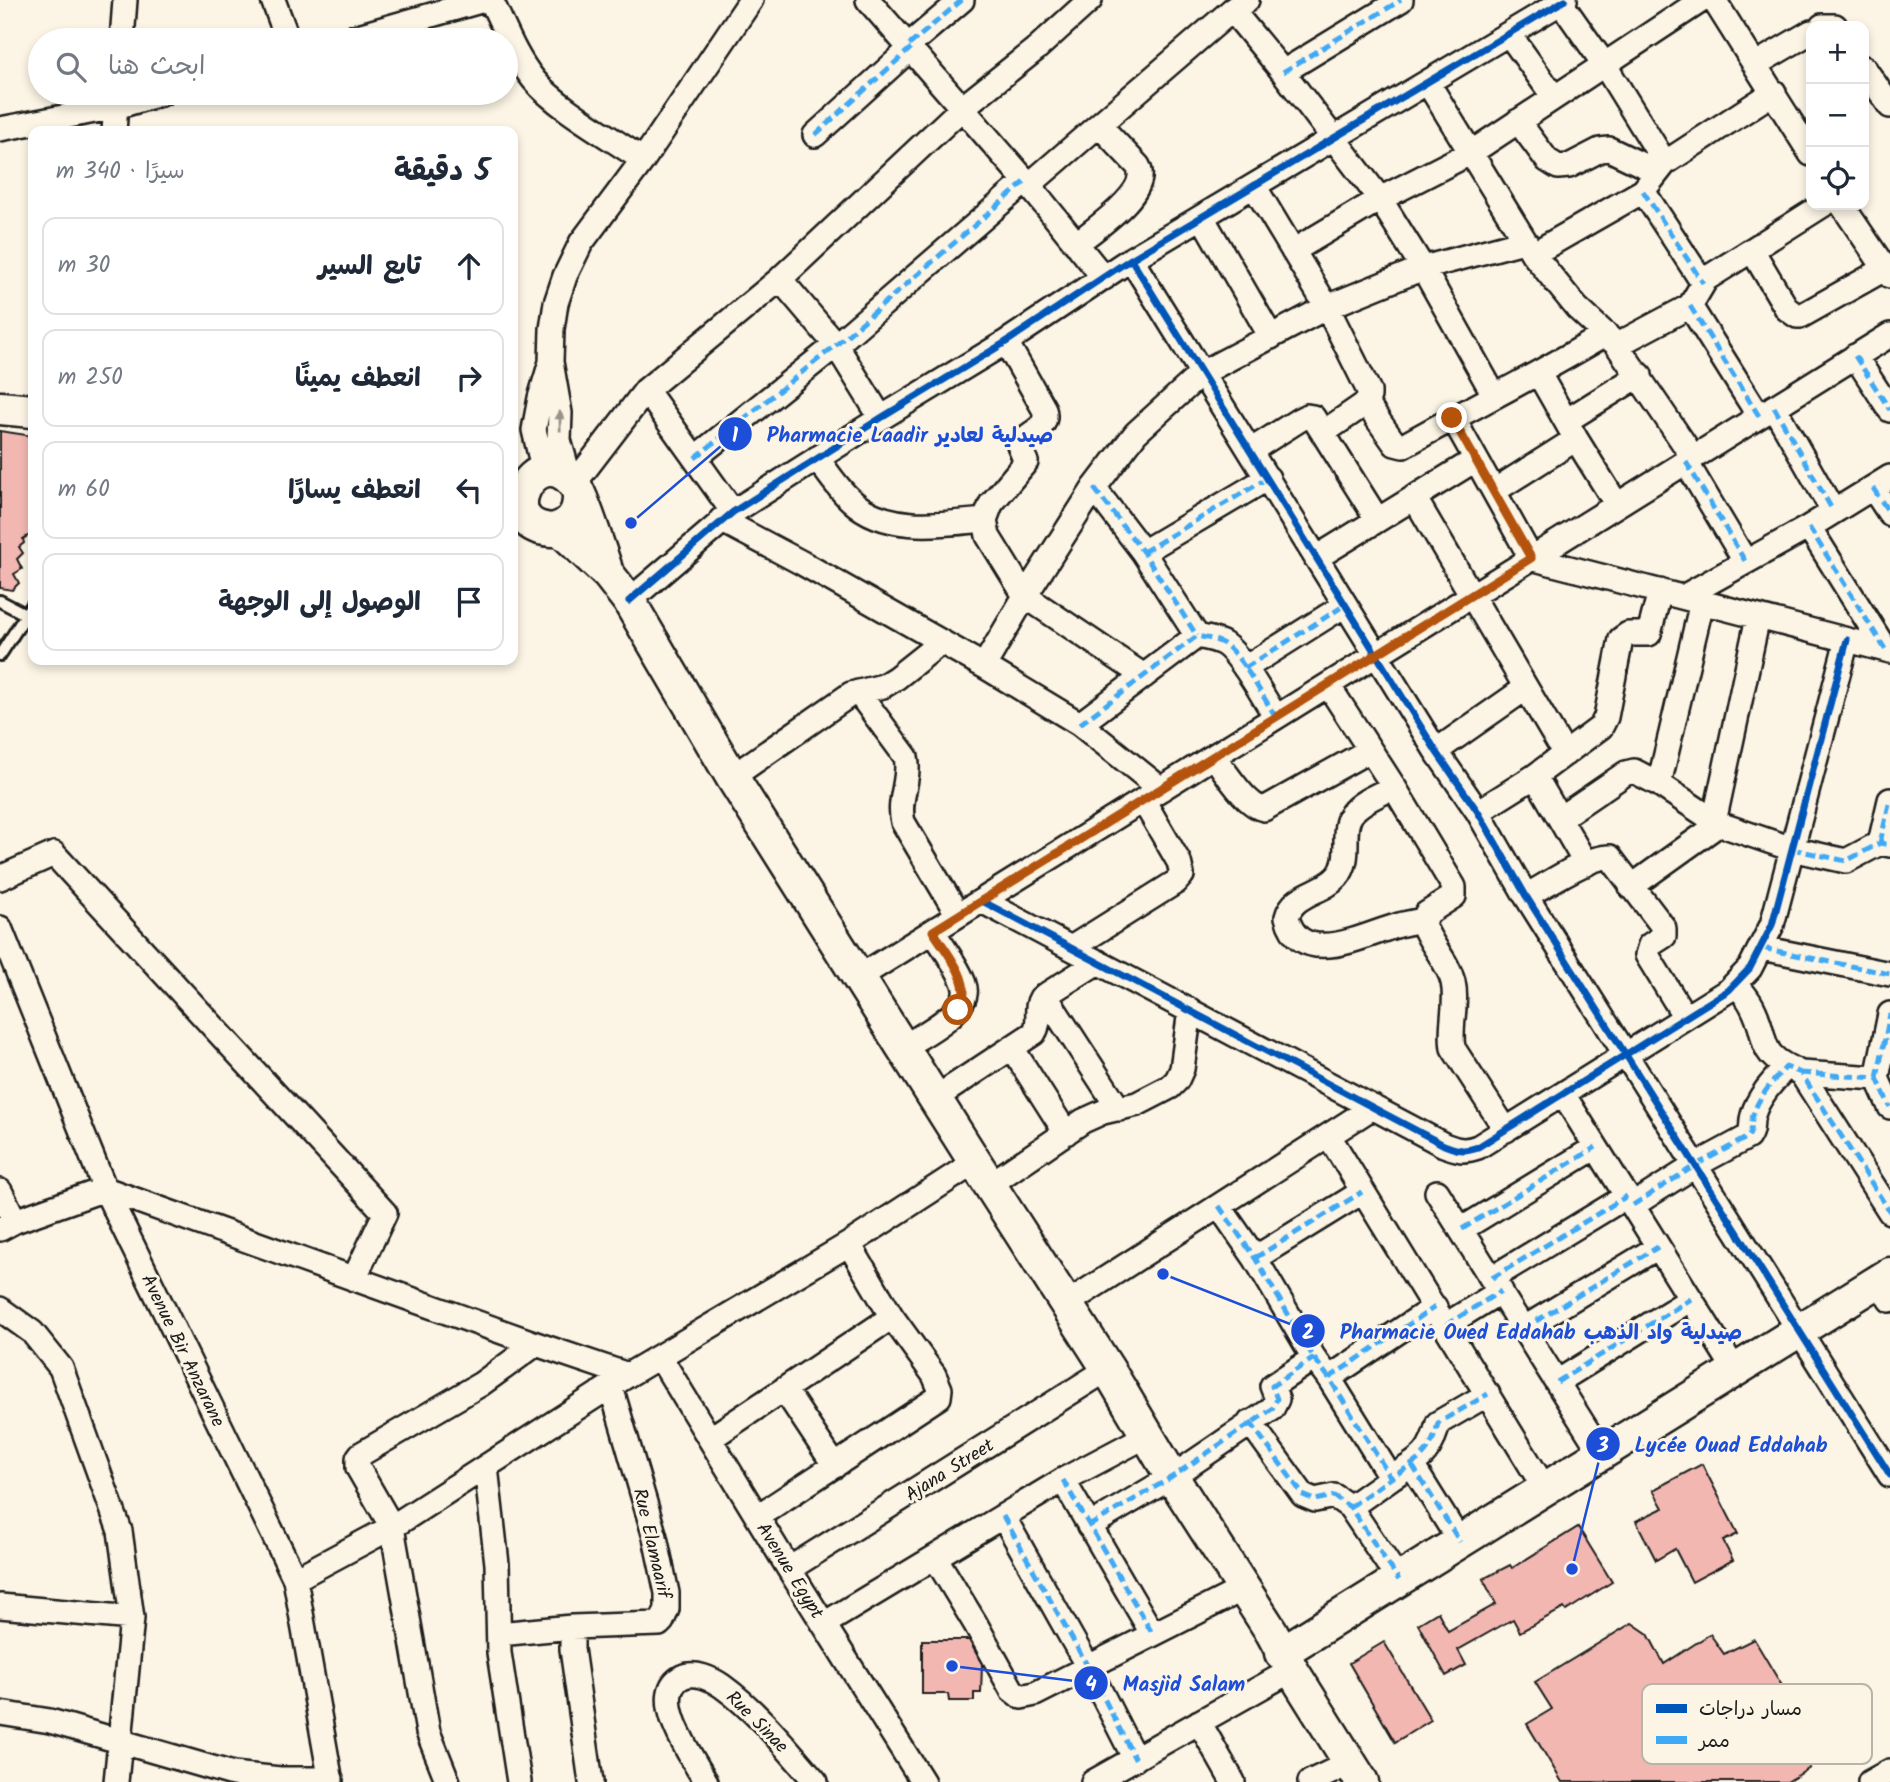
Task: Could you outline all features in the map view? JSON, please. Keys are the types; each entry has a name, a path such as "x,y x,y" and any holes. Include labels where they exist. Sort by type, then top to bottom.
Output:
{"main road":[{"path":"0,408 28,411"},
{"path":"543,485 574,516 559,528 545,529 533,524 524,514 543,485"},
{"path":"543,485 629,601 732,777 934,1099 1108,1368 1356,1773"},
{"path":"559,528 608,573"},
{"path":"1287,1662 1399,1580 1798,1331 1886,1285"}],"street":[{"path":"123,28 125,0"},
{"path":"273,0 284,28"},
{"path":"386,28 484,0"},
{"path":"491,0 505,28"},
{"path":"543,485 559,440 561,413 551,362 552,329 556,303 565,276 581,243 643,160 751,0"},
{"path":"868,0 1027,183 1104,278"},
{"path":"815,135 962,0"},
{"path":"1283,72 1401,0"},
{"path":"543,485 646,390 780,279 962,108 1036,49 1088,1"},
{"path":"629,601 727,516 817,458 1006,342 1131,260 1561,1 1604,64 1661,168"},
{"path":"1293,251 1380,199 1472,152 1604,64 1717,3 1807,147"},
{"path":"695,458 836,345 1239,5 1283,72 1380,199 1423,268 1494,395"},
{"path":"1509,34 1554,97"},
{"path":"1756,64 1806,35"},
{"path":"518,54 534,80 549,95 643,160"},
{"path":"1869,75 1890,106"},
{"path":"1428,83 1529,247 1577,308 1612,339 1640,375 1690,459 1745,561"},
{"path":"984,666 1094,488 1136,433 1202,373 1326,307 1423,268 1529,247 1643,191 1661,168 1773,92"},
{"path":"0,129 96,105"},
{"path":"114,126 116,105"},
{"path":"1518,121 1547,160 1555,166 1564,168 1600,150 1609,149 1661,168"},
{"path":"1076,244 1132,196 1141,181 1142,174 1138,166 1099,125"},
{"path":"1254,186 1326,307 1366,385 1369,397 1366,403 1324,432"},
{"path":"1643,191 1703,283"},
{"path":"1366,403 1398,446 1402,446 1494,395 1612,339 1690,306 1703,283 1815,210"},
{"path":"1752,250 1787,309 1801,316 1888,270 1846,210"},
{"path":"1202,217 1270,337"},
{"path":"1131,260 1436,751 1478,812 1526,896 1798,1331 1887,1462"},
{"path":"780,279 836,345 881,418"},
{"path":"1690,306 1767,412 1833,511"},
{"path":"859,977 1890,335"},
{"path":"1006,342 1044,410 1046,419 1043,426 1021,443 1019,449 1026,460 1025,465 991,504 985,520 988,536 1025,596 1144,676"},
{"path":"1856,356 1890,410"},
{"path":"1539,374 1617,505"},
{"path":"1494,491 1640,375"},
{"path":"646,390 695,458 727,516 802,563 1080,724 1152,794 1182,875 1176,882 1071,948"},
{"path":"1250,451 1307,416 1313,417 1377,519"},
{"path":"1452,418 1531,558 1887,650"},
{"path":"817,458 854,503 880,517 903,523 923,524 985,520"},
{"path":"1316,558 1475,460"},
{"path":"1143,552 1268,478"},
{"path":"1659,784 1693,600 1745,561 1809,527 1882,482 1890,514"},
{"path":"1094,488 1143,552 1197,636 1227,645 1276,717"},
{"path":"1414,497 1565,754"},
{"path":"1809,527 1887,650"},
{"path":"1478,812 1535,776 1604,723 1621,639 1628,634 1649,634 1660,591"},
{"path":"1245,668 1345,605"},
{"path":"1631,887 1716,823 1758,617"},
{"path":"1080,724 1197,636"},
{"path":"982,901 1373,1107 1457,1150 1467,1151 1506,1130 1685,1017 1736,984 1751,968 1772,925 1847,640"},
{"path":"732,777 858,692 875,689 890,682 940,643"},
{"path":"1328,685 1451,880 1455,891 1451,899 1426,914 1423,920 1450,972 1454,986 1453,1048 1506,1130"},
{"path":"1436,751 1526,688"},
{"path":"858,692 906,757 908,766 901,810 903,822 958,915"},
{"path":"1214,756 1247,799 1254,806 1264,809 1370,750"},
{"path":"1560,818 1630,771 1638,772 1716,823 1792,849 1846,861 1885,844 1890,800"},
{"path":"1535,776 1586,864"},
{"path":"1394,787 1353,812 1348,820 1346,857 1339,875 1293,904 1287,917 1295,932 1304,940 1335,946 1423,920"},
{"path":"0,878 54,854 385,1213 354,1279"},
{"path":"1526,896 1586,864 1610,857 1664,928 1664,936 1650,945 1647,955 1685,1017"},
{"name":"Avenue Bir Anzarane","path":"0,928 105,1189 295,1579 331,1781"},
{"path":"902,1048 958,1010 964,1001 964,984 933,931"},
{"path":"1762,948 1890,974"},
{"path":"934,1099 1036,1030 1039,1021 1038,1004 1045,995 1097,962"},
{"path":"1736,984 1752,1006 1768,1051 1794,1070 1890,1212"},
{"path":"1045,995 1119,1109"},
{"path":"295,1579 392,1527 619,1381 849,1244 1066,1133 1093,1116 1152,1097 1170,1087 1182,1069 1191,1010"},
{"path":"1890,1014 1877,1078 1890,1107"},
{"path":"1012,1048 1066,1133"},
{"path":"1329,1378 1497,1284 1630,1201 1748,1137 1754,1112 1767,1089 1794,1070 1877,1078"},
{"path":"1563,1094 1735,1370"},
{"path":"1066,1304 1373,1107"},
{"path":"1329,1136 1545,1489"},
{"path":"1462,1229 1596,1147"},
{"path":"0,1191 8,1225 105,1189 536,1344 619,1381"},
{"path":"1255,1258 1362,1192"},
{"path":"1437,1192 1602,1454"},
{"path":"1219,1206 1255,1258 1314,1358 1391,1478"},
{"path":"758,1516 939,1397 940,1389 934,1375 892,1317 849,1244"},
{"path":"1523,1329 1658,1247"},
{"path":"1556,1382 1691,1299"},
{"path":"0,1309 32,1332 61,1367 120,1531 132,1618 116,1782"},
{"path":"711,1438 892,1317"},
{"path":"448,1782 428,1732 392,1527 358,1468 358,1458 472,1390 536,1344"},
{"name":"Avenue Egypt","path":"660,1357 923,1782"},
{"path":"1089,1526 1172,1476 1275,1406 1277,1399 1272,1386 1314,1358"},
{"name":"Ajana Street","path":"789,1569 1108,1368"},
{"name":"Rue Elamaarif","path":"572,1627 652,1625 662,1621 667,1609 667,1593 619,1381"},
{"path":"784,1389 835,1466"},
{"path":"1350,1507 1412,1465 1431,1446 1438,1423 1488,1394"},
{"path":"1250,1422 1303,1495 1315,1500 1334,1496 1350,1507 1399,1580"},
{"path":"824,1624 1063,1480 1148,1435"},
{"path":"1412,1465 1460,1542"},
{"path":"486,1467 497,1564 502,1682 519,1782"},
{"path":"1063,1480 1152,1633"},
{"path":"1003,1516 1088,1667 1135,1759"},
{"path":"935,1557 1012,1690 1018,1696 1025,1697 1242,1589"},
{"path":"0,1606 132,1618"},
{"path":"499,1634 572,1627 572,1648 591,1782"},
{"path":"1093,1782 1199,1722 1287,1662"},
{"name":"Rue Sinae","path":"706,1782 670,1714 671,1689 678,1680 690,1675 712,1680 735,1696 816,1782"},
{"path":"0,1713 50,1721 245,1776 331,1781"},
{"path":"1199,1722 1233,1782"},
{"path":"1870,1782 1890,1771"},
{"path":"1310,1782 1356,1773"}],"lane":[{"path":"0,601 27,615 0,655"}],"building":[{"path":"0,431 28,435 28,536 19,547 23,553 17,559 22,569 14,574 19,583 12,590 0,588"},
{"path":"1702,1464 1738,1534 1723,1541 1733,1560 1692,1582 1675,1549 1656,1560 1636,1521 1663,1508 1653,1490"},
{"path":"1578,1527 1612,1582 1566,1611 1564,1608 1520,1632 1513,1619 1458,1650 1466,1665 1446,1676 1418,1624 1438,1612 1448,1631 1496,1604 1483,1579 1510,1565 1512,1568"},
{"path":"1632,1623 1648,1634 1664,1664 1710,1634 1724,1654 1754,1639 1781,1684 1642,1684 1642,1764 1807,1764 1810,1768 1787,1782 1562,1782 1527,1724 1552,1709 1535,1682"},
{"path":"922,1640 969,1640 982,1664 981,1693 974,1693 974,1701 949,1701 948,1694 922,1694"},
{"path":"1384,1642 1431,1720 1395,1742 1349,1663"}],"marked path":[{"path":"909,45 962,0"},
{"path":"1283,72 1401,0"},
{"path":"815,135 911,48"},
{"path":"695,458 836,345 1026,181"},
{"path":"1643,191 1703,283"},
{"path":"1690,306 1759,416"},
{"path":"1855,356 1890,410"},
{"path":"1774,407 1833,511"},
{"path":"1686,462 1745,561"},
{"path":"1143,552 1268,478"},
{"path":"1094,488 1143,552 1197,636"},
{"path":"1873,488 1890,514"},
{"path":"1809,527 1885,649"},
{"path":"1245,668 1345,605"},
{"path":"1080,724 1197,636 1218,641 1231,650 1245,667 1276,717"},
{"path":"1880,843 1890,800"},
{"path":"1792,849 1846,861 1880,843 1890,845"},
{"path":"1762,948 1890,974"},
{"path":"1877,1078 1890,1014"},
{"path":"1633,1205 1696,1165 1748,1137 1759,1102 1786,1067 1801,1073 1890,1212"},
{"path":"1801,1073 1877,1078 1890,1107"},
{"path":"1462,1229 1596,1147"},
{"path":"1255,1258 1362,1192"},
{"path":"1492,1278 1627,1196"},
{"path":"1219,1206 1255,1258 1314,1358 1391,1478 1422,1456 1431,1443 1438,1423 1488,1394"},
{"path":"1523,1329 1658,1247"},
{"path":"1446,1325 1501,1291"},
{"path":"1557,1382 1691,1299"},
{"path":"1329,1378 1435,1307"},
{"path":"1089,1526 1172,1477 1272,1409 1277,1399 1272,1386 1314,1358"},
{"path":"1250,1422 1303,1495 1315,1500 1334,1496 1350,1507 1399,1580"},
{"path":"1412,1465 1460,1542"},
{"path":"1350,1507 1391,1478"},
{"path":"1063,1480 1152,1633"},
{"path":"1003,1516 1088,1667 1135,1759"}],"cycle path":[{"path":"629,601 733,512 1006,342 1131,259 1565,0"},
{"path":"1131,259 1436,751 1478,812 1526,896 1890,1475"},
{"path":"982,901 1444,1145 1461,1150 1473,1149 1729,990 1750,968 1772,925 1847,640"}],"place":[{"name":"Pharmacie Laadir صيدلية لعادير","path":"631,523"},
{"name":"Pharmacie Oued Eddahab صيدلية واد الذهب","path":"1163,1274"},
{"name":"Lycée Ouad Eddahab","path":"1572,1569"},
{"name":"Masjid Salam","path":"952,1666"}],"route":[{"path":"958,1010 964,1001 964,984 933,931 1531,558 1452,418"}]}
